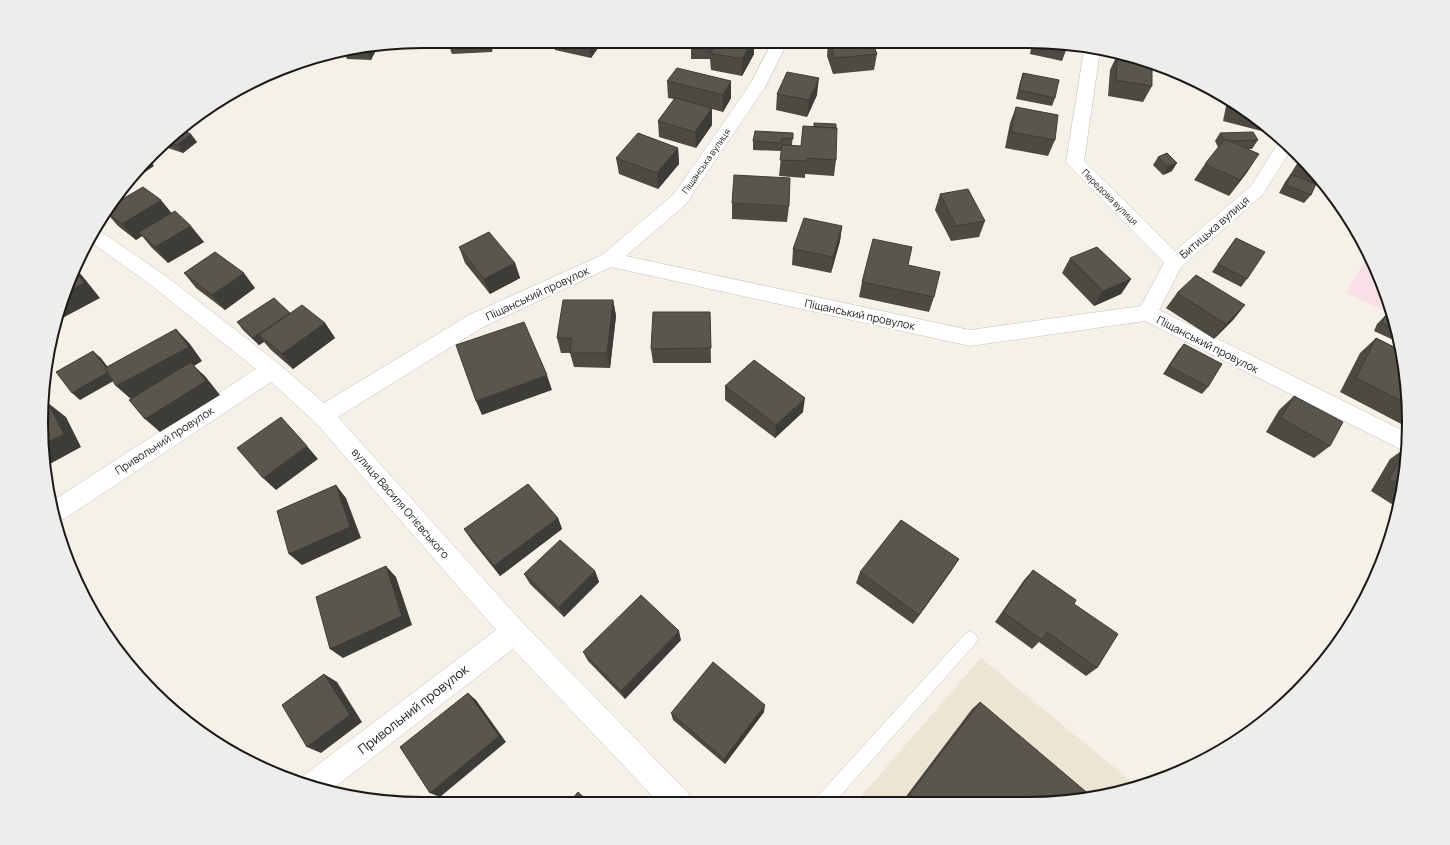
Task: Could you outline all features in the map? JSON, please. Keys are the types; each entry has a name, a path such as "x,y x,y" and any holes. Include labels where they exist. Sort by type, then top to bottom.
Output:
{"street":[{"name":"Піщанська вулиця","path":"609,260 680,199 757,87 778,48"},
{"name":"Передова вулиця","path":"1091,53 1074,162 1174,262"},
{"name":"Битицька вулиця","path":"1147,313 1174,262 1257,190 1283,149"},
{"name":"вулиця Василя Огієвського","path":"97,237 159,281 272,370 323,415 514,632 672,797"},
{"name":"Піщанський провулок","path":"323,415 476,321 609,260 970,338 1147,313 1401,440"},
{"name":"Привольний провулок","path":"58,509 272,370"},
{"name":"Привольний провулок","path":"318,782 514,632"}],"lane":[{"path":"828,797 970,640"}],"shaded area":[{"path":"1365,261 1385,311 1346,293"},
{"path":"981,658 1132,782 1101,790 1052,796 860,797"}],"building":[{"path":"714,48 748,48 742,59 710,53"},
{"path":"831,48 874,48 877,54 835,58"},
{"path":"1117,59 1152,70 1152,86 1116,80"},
{"path":"677,68 731,81 723,95 667,81"},
{"path":"787,72 819,78 809,100 777,94"},
{"path":"1023,73 1059,80 1055,98 1019,90"},
{"path":"675,98 712,108 695,132 658,121"},
{"path":"1016,107 1058,115 1055,140 1011,132"},
{"path":"814,123 836,124 836,128 814,127"},
{"path":"803,126 837,128 836,160 807,158 807,161 780,160 782,145 801,146"},
{"path":"755,131 793,133 793,139 782,138 781,143 753,141"},
{"path":"186,132 191,134 177,145 173,144"},
{"path":"1253,132 1258,140 1224,140 1220,133"},
{"path":"638,133 678,148 657,173 616,158"},
{"path":"1225,139 1259,154 1240,180 1205,164"},
{"path":"1167,153 1177,163 1168,166 1158,157"},
{"path":"1291,174 1316,184 1311,195 1286,185"},
{"path":"734,175 790,178 789,206 732,203"},
{"path":"143,187 161,200 122,224 110,215 122,199"},
{"path":"968,189 985,221 956,226 940,194"},
{"path":"175,211 191,226 155,247 139,232"},
{"path":"804,218 842,226 833,257 793,249"},
{"path":"489,232 515,263 484,279 459,247"},
{"path":"1236,238 1265,252 1247,279 1218,264"},
{"path":"873,239 912,247 908,265 940,272 934,297 862,282"},
{"path":"1097,247 1131,279 1103,291 1070,258"},
{"path":"215,252 244,273 212,295 184,273"},
{"path":"79,275 84,283 73,289"},
{"path":"1196,275 1245,305 1226,324 1177,293"},
{"path":"274,298 290,313 253,338 237,322"},
{"path":"563,300 613,300 607,353 570,353 572,338 557,338"},
{"path":"302,305 325,323 282,354 259,335"},
{"path":"653,312 710,312 711,348 651,349"},
{"path":"1385,316 1386,317 1389,326 1382,323"},
{"path":"524,322 547,375 476,401 456,345"},
{"path":"176,329 189,347 116,386 105,368"},
{"path":"1376,338 1395,347 1401,401 1356,378"},
{"path":"1184,344 1222,364 1208,387 1169,366"},
{"path":"93,351 106,367 105,368 108,372 72,393 56,372"},
{"path":"754,360 805,398 776,425 725,386"},
{"path":"191,362 206,381 145,419 129,400"},
{"path":"1294,396 1343,422 1330,446 1281,418"},
{"path":"49,404 64,434 49,442"},
{"path":"281,417 307,446 263,478 237,448"},
{"path":"1400,460 1397,484 1389,479"},
{"path":"528,484 558,518 494,566 464,529"},
{"path":"336,485 350,527 289,554 277,511"},
{"path":"901,520 959,559 919,615 860,572"},
{"path":"560,540 595,571 559,607 524,574"},
{"path":"386,566 402,616 330,649 316,597"},
{"path":"1033,570 1076,600 1074,604 1118,634 1097,668 1047,632 1042,640 1003,612"},
{"path":"641,595 679,631 621,691 583,652"},
{"path":"713,662 765,705 724,759 671,713"},
{"path":"324,674 350,715 307,747 282,705"},
{"path":"468,693 499,736 430,793 400,747"},
{"path":"980,702 1087,792 1028,797 913,797 910,794"},
{"path":"578,792 583,797 574,797"}]}
